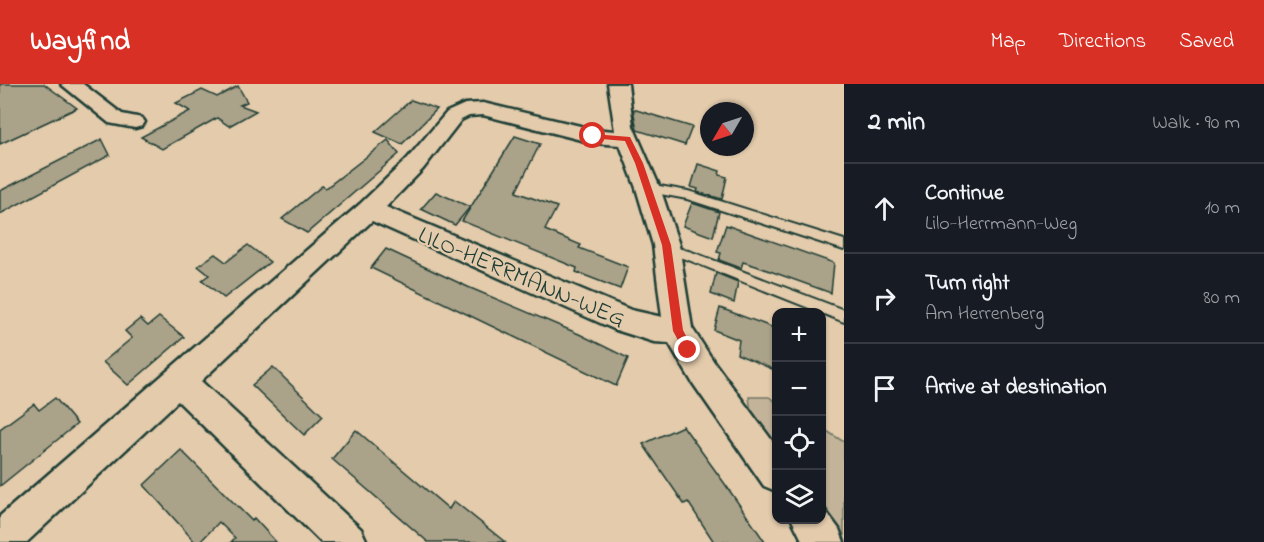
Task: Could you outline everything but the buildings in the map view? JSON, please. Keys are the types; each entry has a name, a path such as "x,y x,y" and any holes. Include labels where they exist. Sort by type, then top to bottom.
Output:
{"street":[{"path":"71,84 116,119 135,122"},
{"path":"618,84 620,109 628,139 648,188 667,250 678,331 703,372 774,470"},
{"path":"0,542 369,210 416,164 454,116 465,110 483,109 593,136 628,139"},
{"name":"LILO-HERRMANN-WEG","path":"369,210 626,321 654,329 678,331"},
{"path":"179,381 348,542"},
{"path":"813,524 826,542"}],"lane":[{"path":"648,188 688,195 844,245"},
{"path":"667,250 688,255 844,316"}],"shaded area":[{"path":"749,397 769,397 772,399 772,441 751,412"},
{"path":"826,431 844,442 844,537 826,512"}],"route":[{"path":"593,136 628,139 639,163 666,245 678,331 688,350"}]}
